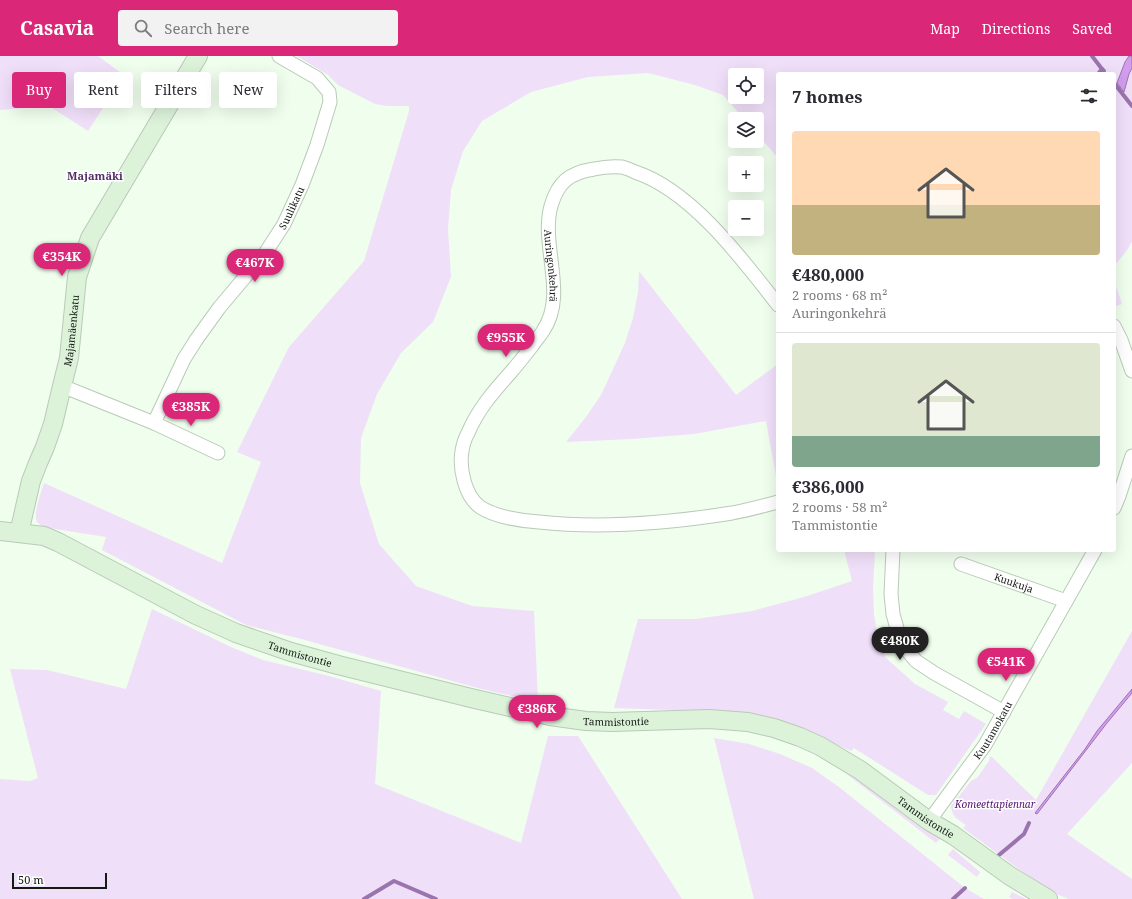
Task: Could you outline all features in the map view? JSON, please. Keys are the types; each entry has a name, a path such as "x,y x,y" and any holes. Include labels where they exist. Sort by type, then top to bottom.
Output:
{"street":[{"name":"Majamäenkatu","path":"19,533 32,481 52,424 69,358 77,276 90,238 198,56"},
{"name":"Suulikatu","path":"154,423 184,360 196,340 219,308 266,252 284,224 302,185 317,145 330,102 329,92 317,78 279,56"},
{"name":"Auringonkehrä","path":"776,302 749,268 720,235 690,206 659,182 640,173 623,168 605,167 573,174 561,184 556,192 551,206 548,223 553,287 553,303 550,317 544,330 513,370 495,388 484,403 473,420 462,451 464,483 471,496 480,506 507,517 524,521 559,524 622,525 688,519 734,512 776,502"},
{"path":"1116,330 1132,371"},
{"path":"62,386 154,423 218,453"},
{"path":"1116,503 1132,456"},
{"name":"Tammistontie","path":"0,531 44,536 196,615 236,633 291,652 338,665 550,716 586,721 612,722 709,719 748,722 774,728 800,737 820,746 860,770 929,821 952,835 1010,876 1048,899"},
{"path":"893,552 891,594 893,614 898,632 905,648 916,661 934,673 1004,712"},
{"name":"Kuutamokatu","path":"929,821 978,756 1094,552"},
{"name":"Kuukuja","path":"961,564 1066,601"}],"green space":[{"path":"0,56 98,56 120,72 74,72 74,108 103,108 88,131 52,108 66,108 66,72 12,72 12,108 24,108 0,110"},
{"path":"297,56 1132,56 1132,242 1116,264 1116,72 776,72 776,156 764,142 764,112 738,112 731,104 764,104 764,68 728,68 728,101 723,95 695,85 648,73 588,77 531,92 482,121 463,151 451,190 448,229 451,277 433,322 401,353 377,394 361,438 360,483 379,544 416,586 472,606 534,611 538,702 481,689 246,625 102,550 106,537 42,527 37,522 36,514 39,497 44,483 222,563 261,462 237,452 289,347 364,261 409,111 409,106 387,106 375,104 338,85 328,75"},
{"path":"639,271 736,395 776,365 776,476 766,421 694,434 566,442 601,395 625,343 633,318 638,292"},
{"path":"1116,286 1122,304 1116,306"},
{"path":"845,552 875,552 873,588 874,615 878,637 885,657 915,684 948,702 943,710 959,719 964,711 986,724 936,795 928,795 854,748 851,751 808,732 729,712 614,708 638,619 696,619 752,611 804,597 852,581"},
{"path":"152,609 231,647 263,660 329,676 381,691 375,784 521,843 548,736 578,736 682,899 0,899 0,779 30,781 38,778 10,669 47,670 126,689"},
{"name":"Komeettapiennar","path":"1132,631 1132,763 1067,834 1132,879 1132,899 1068,899 1054,893 1042,885 963,828 966,825 954,815 951,806 971,781 977,778 989,761 990,756 1036,800"},
{"path":"714,738 749,744 780,754 812,768 839,787 965,888 984,899 754,899"},
{"path":"836,763 941,838 936,843 835,765"},
{"path":"953,849 980,872 977,877 948,855"},
{"path":"1012,892 1026,899 1013,899 1009,897"}],"shaded area":[{"path":"1129,56 1132,56 1132,68 1124,92 1117,83 1125,62"},
{"path":"1132,689 1132,693 1037,814 1035,813 1085,749 1097,731"}],"waterway":[{"path":"1092,56 1102,69"},
{"path":"1100,72 1102,69 1104,71"},
{"path":"1116,86 1132,106"},
{"path":"999,855 1024,834 1029,823"},
{"path":"364,899 394,881 436,899"},
{"path":"953,899 965,888"}],"district":[{"name":"Majamäki","path":"95,176"}]}
